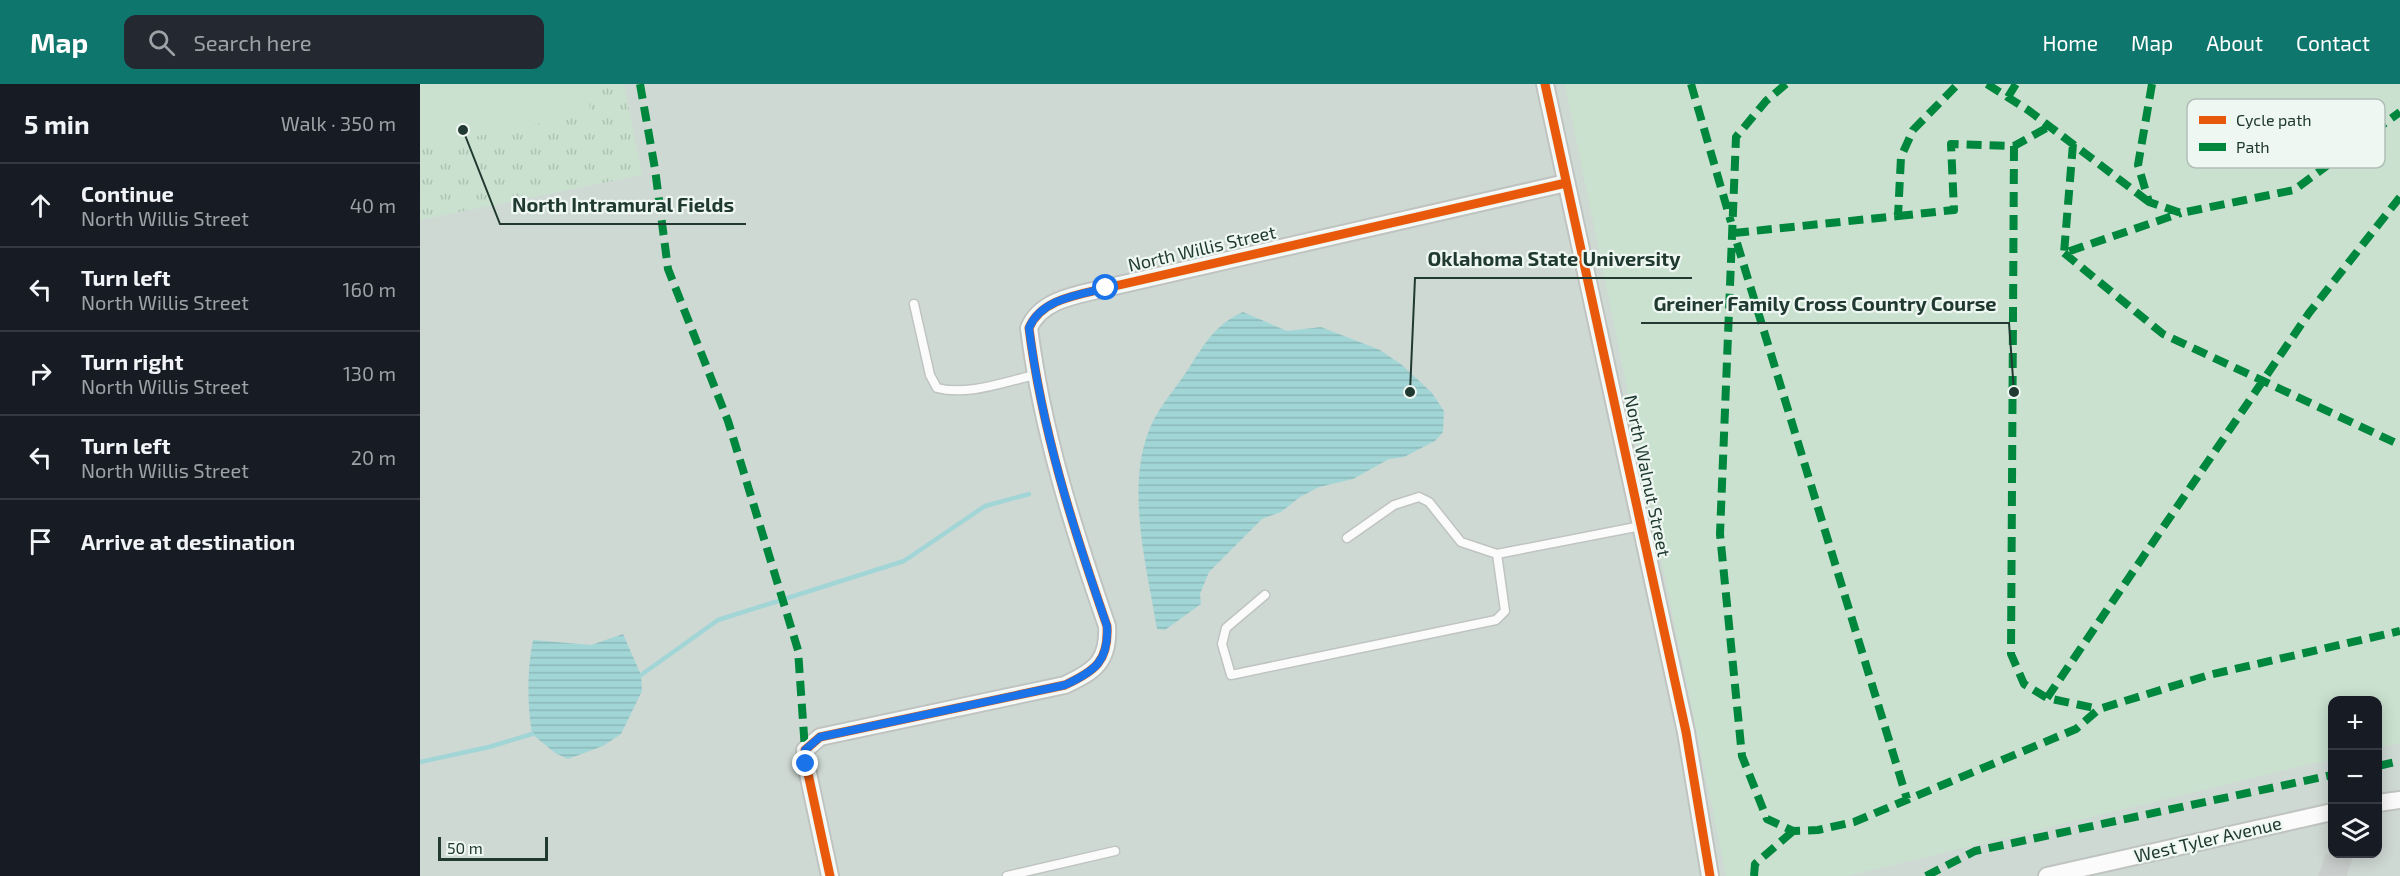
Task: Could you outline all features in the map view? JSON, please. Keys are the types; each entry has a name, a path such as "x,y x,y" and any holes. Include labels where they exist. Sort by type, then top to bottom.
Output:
{"street":[{"name":"North Walnut Street","path":"1545,84 1686,732 1710,876"},
{"name":"North Willis Street","path":"830,876 806,764 805,750 820,737 1065,685 1088,674 1098,664 1108,644 1107,626 1068,512 1035,375 1029,328 1033,317 1057,301 1566,183"},
{"path":"2382,802 2400,800"},
{"name":"West Tyler Avenue","path":"2048,876 2328,813"}],"lane":[{"path":"914,304 930,375 937,388 950,391 968,389 1035,375"},
{"path":"1347,538 1394,505 1419,497 1429,502 1461,542 1497,554 1641,526"},
{"path":"1265,595 1226,628 1222,644 1231,675 1496,620 1505,611 1505,600 1496,562 1497,554"},
{"path":"1007,876 1115,851"}],"shaded area":[{"path":"420,84 2400,84 2400,876 420,876"}],"green space":[{"path":"420,84 624,84 642,175 420,220"},
{"path":"420,84 585,84 591,113 420,148"},
{"path":"1565,84 2400,84 2400,743 2382,747 2382,696 2328,696 2328,760 1847,876 1726,876"}],"water":[{"path":"1243,312 1287,331 1321,327 1380,350 1402,365 1432,393 1444,411 1443,432 1435,441 1404,457 1389,459 1353,479 1319,487 1300,497 1281,512 1262,519 1209,572 1200,594 1201,604 1165,630 1157,629 1140,528 1139,475 1143,451 1157,413 1205,344 1224,323"},
{"path":"623,634 641,675 642,691 621,734 603,746 568,759 555,753 532,734 528,687 533,640 591,645"}],"building":[{"path":"2326,854 2328,858 2352,858 2346,876 2319,876"}],"waterway":[{"path":"641,675 718,620 904,561 985,506 1029,494"},
{"path":"420,762 489,747 532,734"}],"marked path":[{"path":"640,84 655,169 668,269 728,421 798,650 805,750"},
{"path":"1691,84 1731,222"},
{"path":"1786,84 1766,101 1736,137 1720,534 1742,756 1767,819 1793,831 1818,830 1854,822 2076,729 2099,709 2209,675 2400,631"},
{"path":"1734,233 1898,216 1901,157 1913,130 1958,84"},
{"path":"1987,84 2028,110 2149,202"},
{"path":"2008,97 2016,84"},
{"path":"2152,84 2138,165 2149,202 2181,213 2294,190 2324,168"},
{"path":"2385,123 2400,112"},
{"path":"1898,216 1954,210 1951,144 2014,146 2050,126"},
{"path":"2073,144 2064,253 2181,213"},
{"path":"2014,146 2011,654 2024,684 2047,698 2099,709"},
{"path":"2047,698 2309,313 2400,197"},
{"path":"1737,243 1907,799"},
{"path":"2064,253 2163,334 2400,445"},
{"path":"2382,765 2400,761"},
{"path":"1926,876 1975,851 2328,776"},
{"path":"1754,876 1755,864 1793,831"}],"cycle path":[{"path":"1545,84 1686,732 1710,876"},
{"path":"830,876 806,764 805,750 820,737 1065,685 1092,669 1106,648 1107,626 1060,479 1042,404 1029,328 1042,310 1051,304 1084,293 1566,183"}],"place":[{"name":"North Intramural Fields","path":"463,130"},
{"name":"Oklahoma State University","path":"1410,392"},
{"name":"Greiner Family Cross Country Course","path":"2014,392"}],"route":[{"path":"806,764 805,750 820,737 1065,685 1088,674 1098,664 1108,644 1107,626 1068,512 1046,429 1035,375 1029,328 1033,317 1057,301 1106,288"}]}
